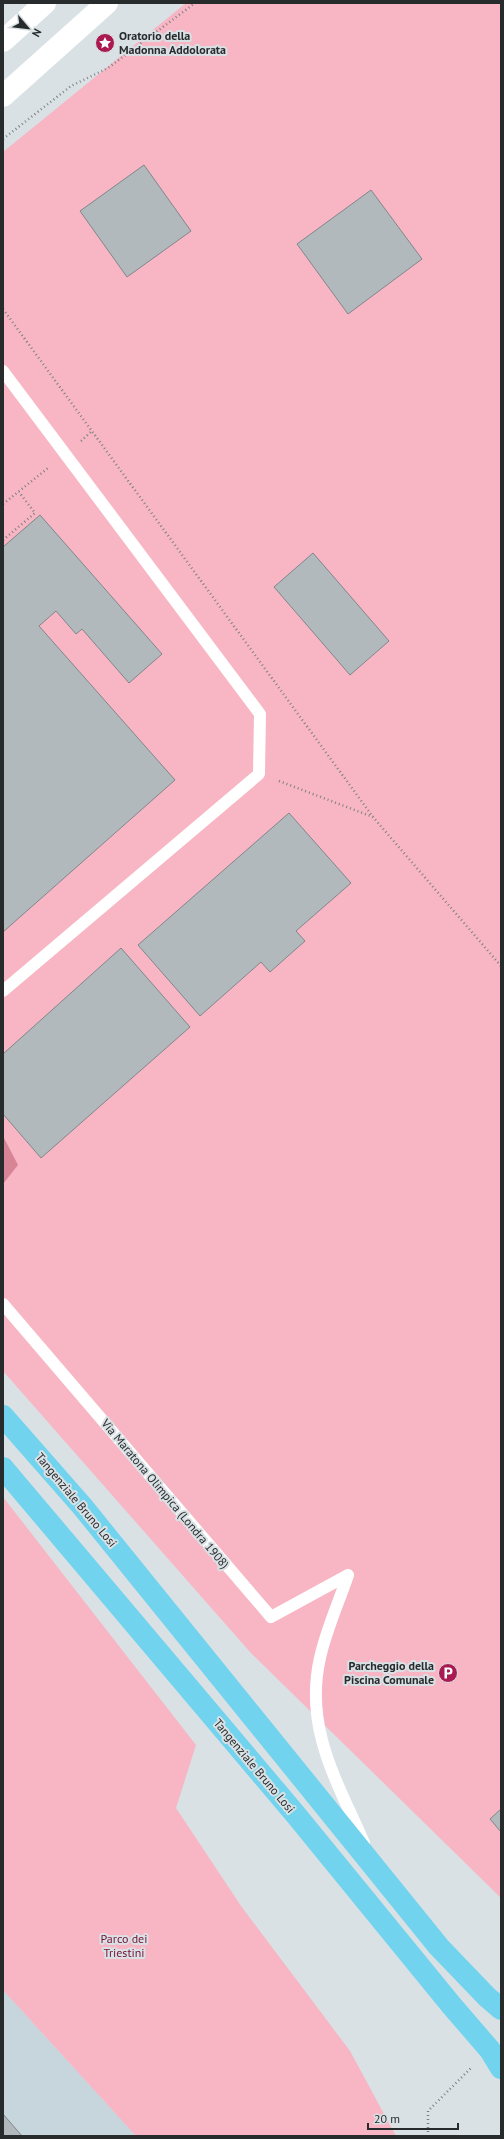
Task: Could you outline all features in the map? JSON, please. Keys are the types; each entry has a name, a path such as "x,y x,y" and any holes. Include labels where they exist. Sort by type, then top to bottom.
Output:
{"main road":[{"name":"Tangenziale Bruno Losi","path":"3,1416 82,1506 439,1947 487,1997 501,2008"},
{"name":"Tangenziale Bruno Losi","path":"3,1468 164,1661 296,1815 496,2059"}],"street":[{"path":"3,41 45,3"},
{"path":"3,96 106,3"}],"lane":[{"path":"3,371 260,714 259,774 3,991"},
{"name":"Via Maratona Olimpica (Londra 1908)","path":"3,1304 271,1616 348,1575 320,1658 316,1720 323,1750 376,1871"}],"path":[{"path":"3,139 71,86 108,68 195,3"},
{"path":"3,309 373,817 501,966"},
{"path":"3,504 65,454"},
{"path":"3,540 35,513 19,492"},
{"path":"259,774 373,817"},
{"path":"428,2136 428,2111 496,2059"}],"shaded area":[{"path":"3,1136 18,1165 3,1184"},
{"path":"3,1990 136,2136 3,2136"}],"green space":[{"path":"186,3 501,3 501,1898 250,1652 3,1371 3,152"},
{"name":"Parco dei Triestini","path":"3,1497 196,1745 176,1808 241,1906 350,2051 396,2136 136,2136 3,1990"}],"building":[{"path":"144,165 191,231 127,277 80,211"},
{"path":"371,190 422,259 348,314 297,244"},
{"path":"40,515 162,654 129,683 82,629 76,634 56,611 39,626 175,780 3,932 3,547"},
{"path":"313,553 389,641 350,675 274,587"},
{"path":"289,813 351,883 296,931 305,941 270,972 261,962 200,1016 138,945"},
{"path":"121,948 190,1027 41,1158 3,1114 3,1054"},
{"path":"501,1809 501,1832 490,1819"},
{"path":"3,2114 22,2136 3,2136"}],"place":[{"name":"Oratorio della Madonna Addolorata","path":"105,43"},
{"name":"Parcheggio della Piscina Comunale","path":"448,1673"}]}
